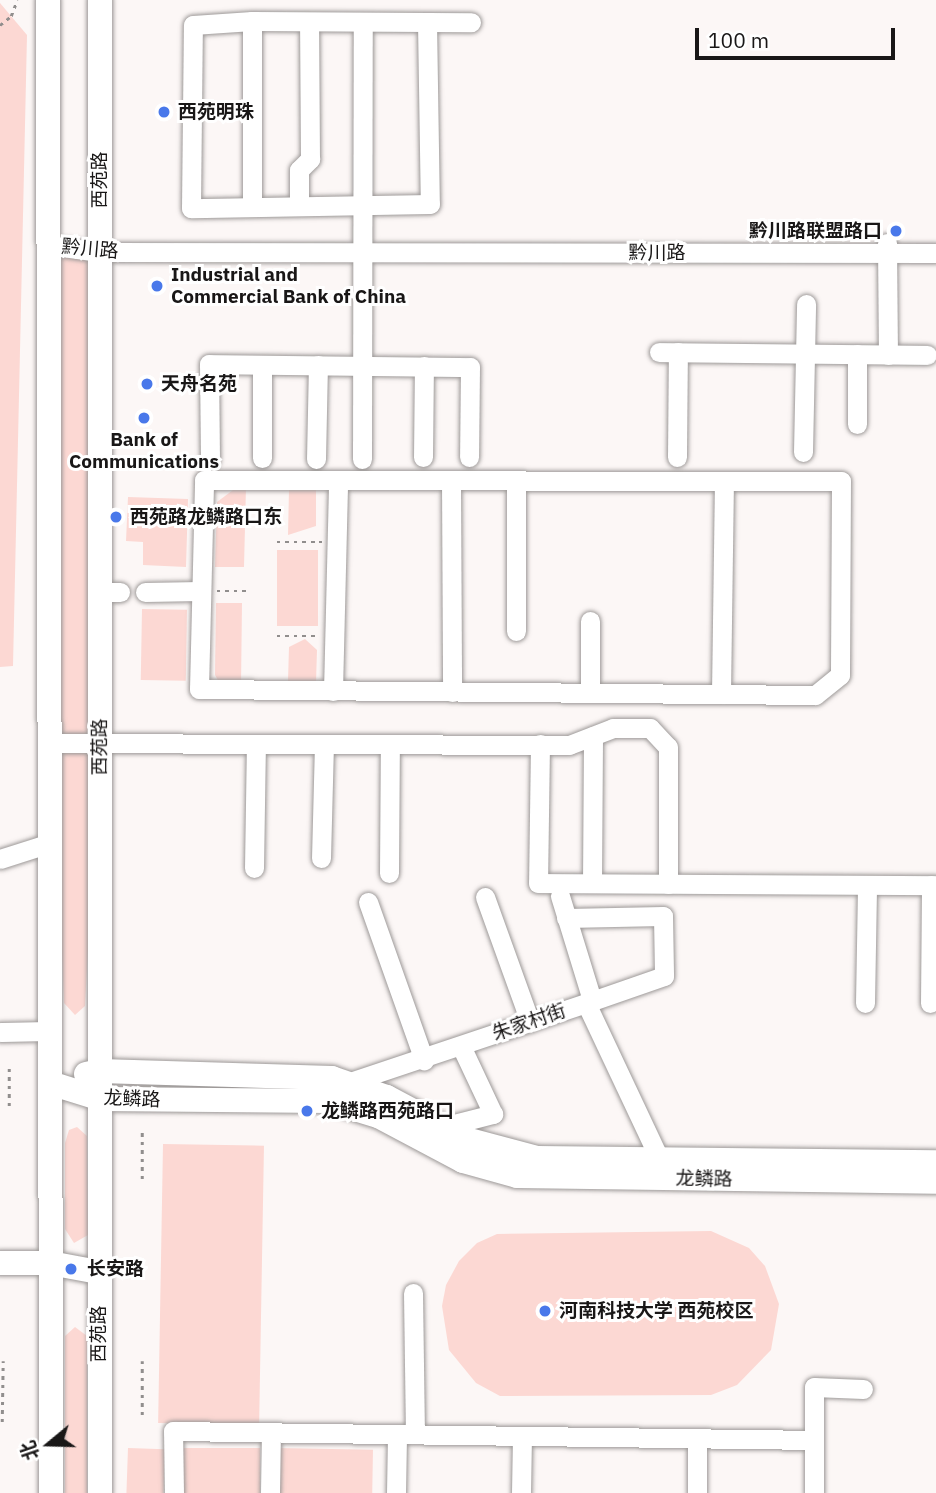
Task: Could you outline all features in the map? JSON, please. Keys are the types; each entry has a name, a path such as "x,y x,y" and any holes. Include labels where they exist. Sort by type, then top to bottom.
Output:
{"main road":[{"path":"48,0 51,1493"},
{"name":"西苑路","path":"100,0 100,247 110,592 100,743 100,1493"},
{"name":"龙鳞路","path":"50,1083 100,1071 350,1082 491,1148 537,1158 936,1162"},
{"name":"龙鳞路","path":"50,1083 101,1099 328,1101 378,1116 463,1161 517,1176 936,1182"},
{"path":"0,1263 50,1270 98,1272"},
{"path":"0,1278 50,1270"}],"street":[{"path":"252,22 252,207"},
{"path":"427,22 430,204 191,208 193,25 252,22 427,22 471,22"},
{"path":"299,206 299,170 310,159 309,22"},
{"path":"362,458 365,246 363,22"},
{"name":"黔川路","path":"887,248 936,242"},
{"name":"黔川路","path":"48,246 887,248 936,253"},
{"path":"887,248 888,355"},
{"path":"803,452 806,304"},
{"path":"677,457 668,352 927,355"},
{"path":"856,424 857,355"},
{"path":"210,460 209,364 470,367 469,457"},
{"path":"262,365 262,458"},
{"path":"316,459 318,365"},
{"path":"423,457 424,366"},
{"path":"204,480 451,481 841,481 840,675 815,695 199,689 204,480"},
{"path":"333,691 338,481"},
{"path":"451,481 452,692"},
{"path":"516,481 516,631"},
{"path":"721,694 724,481"},
{"path":"145,592 200,591"},
{"path":"590,621 590,693"},
{"path":"50,743 569,745 613,728 650,728 668,747 667,884"},
{"path":"592,883 593,736"},
{"path":"254,868 256,744"},
{"path":"321,858 324,744"},
{"path":"389,873 390,744"},
{"path":"540,744 538,883 933,885 930,1003"},
{"path":"0,859 50,843"},
{"path":"865,1003 867,885"},
{"path":"560,896 566,918 589,1002 664,976 663,916 566,918"},
{"path":"485,897 530,1022"},
{"path":"368,902 424,1060"},
{"name":"朱家村街","path":"350,1082 424,1060 589,1002 659,1158"},
{"path":"0,1032 50,1031"},
{"path":"442,1127 493,1114 461,1046"},
{"path":"396,1493 406,1434 413,1293"},
{"path":"814,1493 814,1387 863,1389"},
{"path":"174,1493 173,1431 814,1440"},
{"path":"270,1493 271,1432"},
{"path":"522,1436 522,1493"},
{"path":"697,1438 697,1493"}],"path":[{"path":"0,25 11,16 17,0"},
{"path":"277,542 336,542"},
{"path":"200,591 247,592"},
{"path":"277,636 334,636"},
{"path":"9,1065 9,1107"},
{"path":"142,1132 142,1179"},
{"path":"142,1361 142,1415"},
{"path":"2,1422 3,1362"}],"shaded area":[{"path":"0,3 27,35 13,666 0,667"},
{"path":"89,252 90,912 85,1006 75,1015 64,1003 59,878 58,253"},
{"path":"237,487 246,487 244,567 215,567 217,502"},
{"path":"289,490 316,490 316,526 288,535"},
{"path":"128,497 188,499 186,567 143,565 143,542 126,541"},
{"path":"277,550 318,550 318,626 277,626"},
{"path":"216,603 242,603 241,685 219,682 215,675"},
{"path":"142,609 187,610 186,681 141,680"},
{"path":"305,639 317,650 316,682 288,681 289,647"},
{"path":"77,1127 87,1136 88,1235 74,1243 65,1229 65,1143 69,1130"},
{"path":"163,1144 264,1146 259,1425 158,1423"},
{"path":"711,1231 749,1248 765,1266 779,1304 771,1350 737,1385 711,1395 500,1396 476,1383 449,1350 442,1306 446,1285 459,1261 477,1243 497,1234"},
{"path":"75,1327 87,1336 87,1493 65,1493 65,1336"},
{"path":"128,1448 165,1449 163,1493 126,1493"},
{"path":"177,1448 260,1448 260,1493 177,1493"},
{"path":"276,1448 373,1450 372,1493 275,1493"}],"place":[{"name":"西苑明珠","path":"164,112"},
{"name":"黔川路联盟路口","path":"896,231"},
{"name":"Industrial and Commercial Bank of China","path":"157,286"},
{"name":"天舟名苑","path":"147,384"},
{"name":"Bank of Communications","path":"144,418"},
{"name":"西苑路龙鳞路口东","path":"116,517"},
{"name":"龙鳞路西苑路口","path":"307,1111"},
{"name":"长安路","path":"71,1269"},
{"name":"河南科技大学 西苑校区","path":"545,1311"}]}
